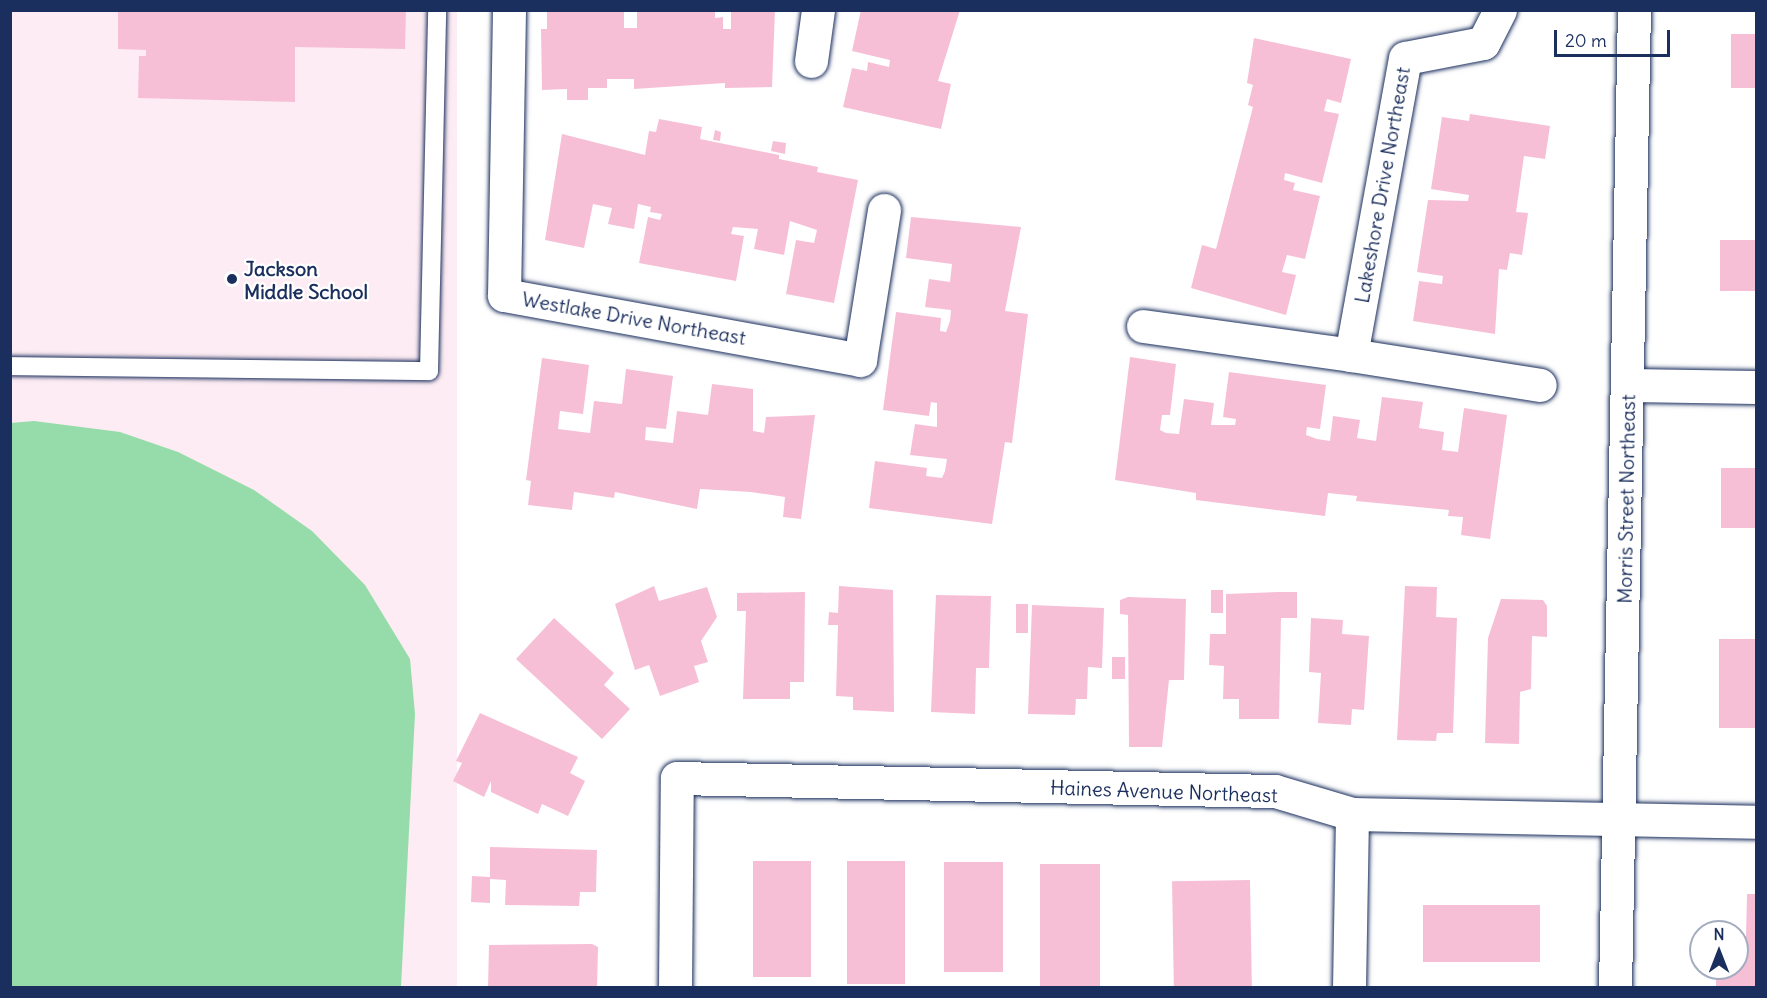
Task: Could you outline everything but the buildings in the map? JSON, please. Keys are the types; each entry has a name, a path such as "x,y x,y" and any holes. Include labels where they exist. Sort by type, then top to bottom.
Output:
{"street":[{"name":"Westlake Drive Northeast","path":"509,10 504,295 860,360 884,210"},
{"path":"811,61 818,10"},
{"name":"Lakeshore Drive Northeast","path":"1351,355 1405,58 1483,43 1500,10"},
{"name":"Morris Street Northeast","path":"1615,987 1629,385 1634,10"},
{"path":"1143,327 1351,355 1540,385"},
{"path":"1629,385 1756,387"},
{"name":"Haines Avenue Northeast","path":"675,987 677,778 1275,791 1352,814 1756,822"},
{"path":"1349,987 1352,814"}],"lane":[{"path":"10,366 429,371 437,10"}],"shaded area":[{"name":"Jackson Middle School","path":"10,11 457,11 457,987 10,987"}],"green space":[{"path":"34,421 120,432 178,452 254,490 312,531 365,585 410,659 415,714 401,987 11,987 10,423"}],"place":[{"name":"Jackson Middle School","path":"232,279"}]}
